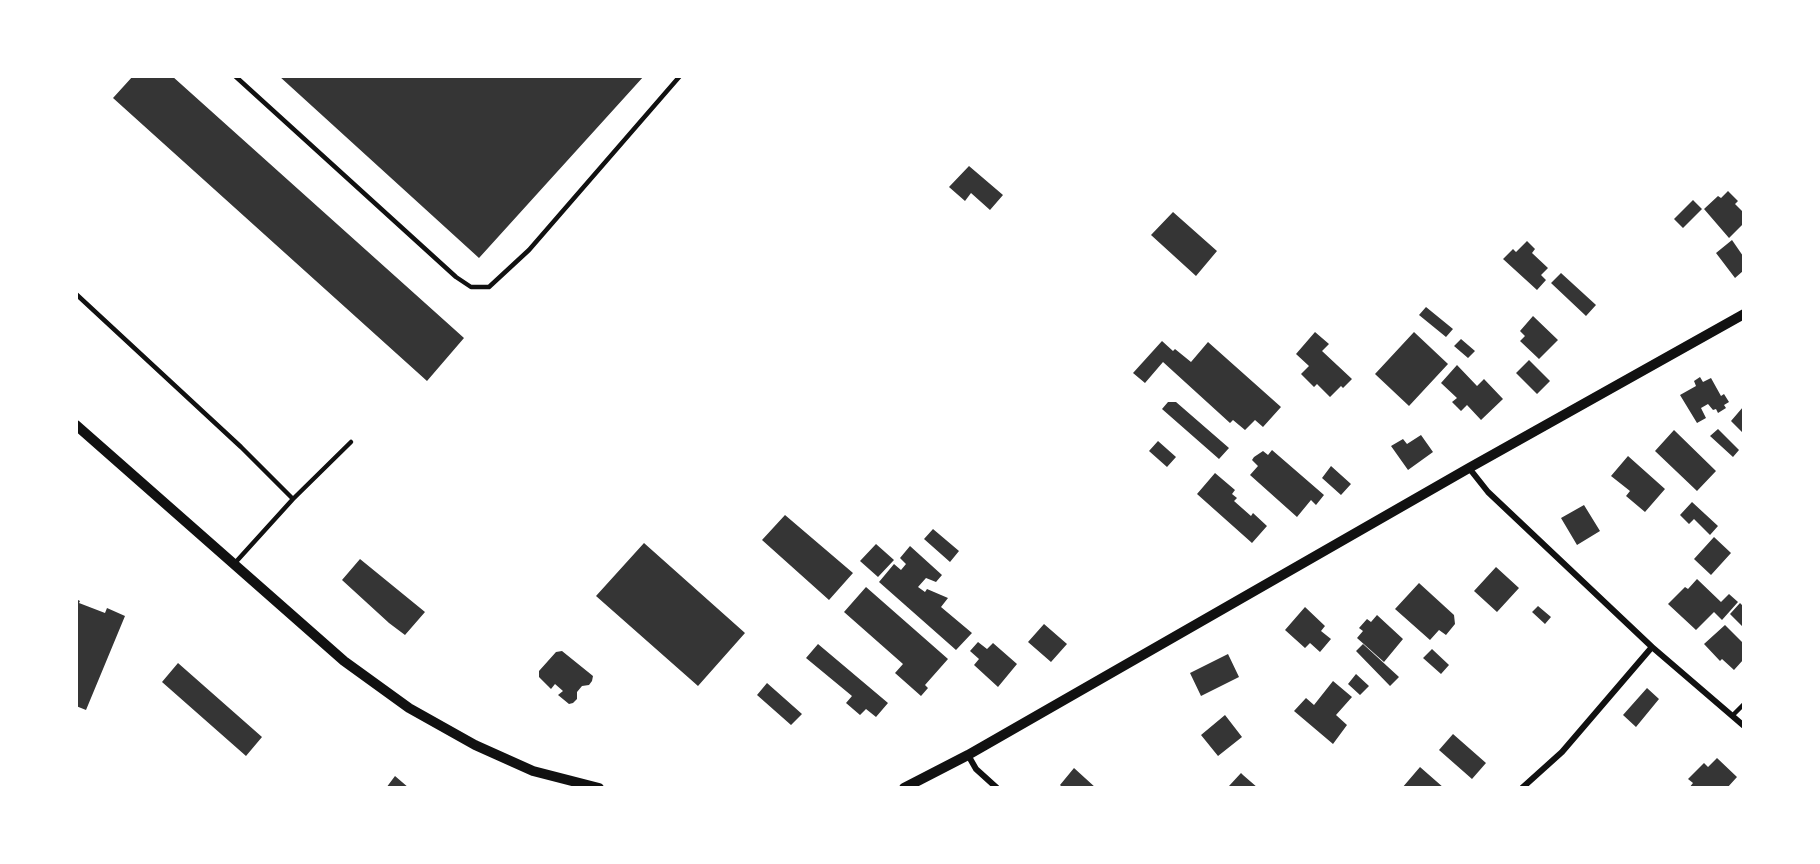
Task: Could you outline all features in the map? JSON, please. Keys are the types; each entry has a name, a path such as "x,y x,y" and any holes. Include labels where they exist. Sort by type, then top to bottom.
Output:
{"street":[{"path":"893,788 907,785 969,755 1469,468 1743,314"},
{"path":"76,425 344,661 418,714 476,745 533,771 599,788"},
{"path":"1469,468 1488,492 1652,647 1743,726"},
{"path":"1522,788 1562,752 1652,647"},
{"path":"969,755 975,769 997,788"}],"lane":[{"path":"235,76 456,277 471,287 489,287 529,250 680,76"},
{"path":"76,294 241,447 293,499"},
{"path":"234,564 293,499 351,442"},
{"path":"1732,716 1743,704"}],"building":[{"path":"133,76 172,76 464,338 427,381 113,98"},
{"path":"279,76 644,76 479,258"},
{"path":"969,166 1003,195 990,210 971,193 965,201 949,187"},
{"path":"1728,191 1738,201 1735,204 1743,212 1743,224 1729,238 1704,209 1718,196 1721,198"},
{"path":"1693,200 1702,209 1683,228 1674,219"},
{"path":"1173,212 1217,251 1196,276 1151,235"},
{"path":"1732,240 1743,256 1743,271 1735,278 1716,253"},
{"path":"1527,241 1535,249 1532,253 1548,268 1541,275 1546,280 1537,290 1503,259 1513,249 1516,252"},
{"path":"1561,273 1596,305 1586,316 1551,283"},
{"path":"1426,307 1453,329 1446,337 1419,315"},
{"path":"1533,316 1558,340 1539,359 1520,341 1525,336 1520,331"},
{"path":"1315,332 1329,344 1322,351 1352,379 1330,397 1317,384 1314,387 1301,374 1309,366 1296,354"},
{"path":"1414,332 1448,364 1409,406 1375,374"},
{"path":"1461,339 1475,351 1468,358 1454,346"},
{"path":"1162,341 1191,362 1208,342 1281,407 1263,427 1255,420 1245,430 1233,420 1230,423 1163,362 1145,383 1133,373"},
{"path":"1529,360 1550,381 1537,394 1516,373"},
{"path":"1457,365 1477,386 1484,379 1503,399 1481,420 1467,405 1461,411 1452,402 1457,398 1441,383"},
{"path":"1700,377 1703,382 1711,378 1721,396 1724,394 1729,402 1724,405 1726,408 1718,413 1708,404 1701,408 1706,418 1697,423 1680,395 1696,386 1694,381"},
{"path":"1168,402 1176,402 1229,448 1219,459 1162,409"},
{"path":"1743,407 1743,433 1731,421"},
{"path":"1718,429 1739,450 1733,457 1710,436"},
{"path":"1674,430 1716,471 1697,491 1655,451"},
{"path":"1421,435 1433,452 1408,470 1391,446 1403,439 1407,444"},
{"path":"1158,441 1176,457 1167,467 1149,451"},
{"path":"1272,450 1324,495 1316,505 1311,500 1297,517 1250,475 1258,466 1252,460 1254,457 1263,451 1268,455"},
{"path":"1628,456 1665,489 1645,512 1626,496 1630,491 1611,476"},
{"path":"1331,466 1351,484 1341,495 1322,478"},
{"path":"1215,473 1235,490 1232,494 1237,498 1234,501 1251,516 1253,513 1267,526 1252,543 1197,494"},
{"path":"1692,502 1718,526 1710,535 1694,519 1689,524 1680,515"},
{"path":"1584,505 1600,531 1577,545 1561,518"},
{"path":"785,515 853,573 829,600 762,540"},
{"path":"933,529 959,551 950,562 924,539"},
{"path":"1714,537 1731,553 1711,575 1694,559"},
{"path":"644,543 745,633 698,686 596,596"},
{"path":"876,544 894,560 878,577 860,561"},
{"path":"910,546 942,575 936,582 926,578 918,587 925,592 927,589 948,598 941,607 972,633 956,650 879,582 894,564 901,570 906,564 900,558"},
{"path":"360,559 425,612 405,635 342,580"},
{"path":"1496,567 1519,588 1497,612 1474,591"},
{"path":"1697,579 1721,602 1729,594 1738,602 1722,620 1714,612 1696,630 1668,604"},
{"path":"1419,583 1454,615 1455,624 1446,635 1439,630 1430,640 1395,609"},
{"path":"866,587 948,659 925,685 928,688 921,696 895,673 903,664 844,612"},
{"path":"76,599 80,601 79,603 105,613 107,608 125,616 86,710 76,706"},
{"path":"1740,603 1743,606 1743,627 1730,614"},
{"path":"1538,606 1551,617 1545,624 1532,612"},
{"path":"1305,607 1325,626 1321,631 1331,639 1320,652 1310,643 1305,648 1285,630"},
{"path":"1377,615 1403,639 1384,662 1357,638 1363,631 1359,628 1367,619 1371,622"},
{"path":"1044,624 1067,644 1051,662 1028,642"},
{"path":"1725,625 1743,643 1743,660 1734,670 1722,659 1720,661 1704,644"},
{"path":"978,642 987,649 993,643 1017,664 998,687 974,665 979,659 970,651"},
{"path":"818,644 888,703 876,717 866,709 860,715 846,703 852,696 806,658"},
{"path":"1363,644 1399,677 1390,686 1356,651"},
{"path":"1432,649 1449,665 1441,674 1423,658"},
{"path":"562,651 593,676 589,685 582,686 577,692 577,699 569,704 558,695 563,691 555,684 551,689 539,677 539,671 556,652"},
{"path":"1228,654 1239,677 1201,696 1190,673"},
{"path":"178,663 262,737 246,756 162,682"},
{"path":"1356,674 1369,686 1360,695 1348,684"},
{"path":"1333,681 1352,697 1336,715 1347,725 1333,744 1294,711 1306,698 1314,705"},
{"path":"767,683 802,714 791,725 757,695"},
{"path":"1647,688 1659,699 1636,727 1623,715"},
{"path":"1225,715 1242,737 1218,756 1201,735"},
{"path":"1453,734 1486,763 1472,779 1439,750"},
{"path":"1717,758 1737,777 1727,788 1689,788 1693,783 1688,779 1704,763 1708,767"},
{"path":"1420,767 1444,788 1402,788"},
{"path":"1074,768 1096,788 1063,788 1060,785"},
{"path":"1241,773 1243,775 1258,788 1229,786"},
{"path":"395,776 409,788 386,788"}]}
